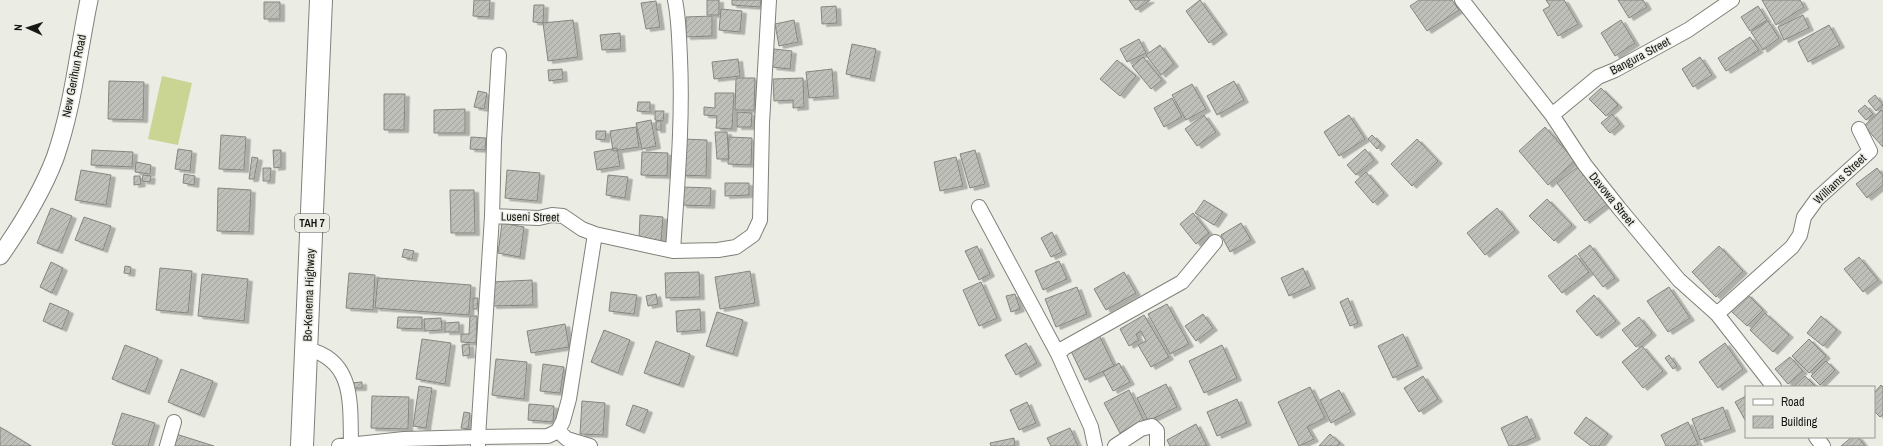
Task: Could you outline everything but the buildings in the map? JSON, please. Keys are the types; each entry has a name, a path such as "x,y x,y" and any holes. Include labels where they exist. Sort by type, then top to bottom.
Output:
{"highway":[{"name":"Bo-Kenema Highway","path":"302,446 322,0"}],"street":[{"name":"New Gerihun Road","path":"0,256 39,193 54,158 71,102 89,0"},
{"path":"673,251 681,83 678,14 675,0"},
{"name":"Luseni Street","path":"478,442 492,216 539,218 552,215 563,216 582,229 595,234 673,251 718,250 736,247 752,235 760,220 762,123 769,0"},
{"name":"Davowa Street","path":"1462,0 1552,114 1585,164 1674,274 1717,314 1773,386"},
{"name":"Bangura Street","path":"1552,114 1598,77 1615,70 1688,30 1732,0"},
{"path":"492,216 494,141 499,55"},
{"name":"Williams Street","path":"1717,314 1792,247 1800,235 1804,217 1817,199 1870,151 1858,129"},
{"path":"979,207 1058,354 1091,427 1095,446"},
{"path":"306,349 318,352 330,359 344,376 350,403 345,445 404,439 478,442 548,436 558,431 563,421 569,399 595,234"},
{"path":"1058,354 1064,348 1182,282 1215,242"},
{"path":"167,446 174,422"},
{"path":"1115,446 1141,429 1152,426 1157,431 1157,446"},
{"path":"558,431 567,439 590,446"},
{"path":"1817,438 1823,446"}],"green space":[{"path":"162,76 192,83 178,145 148,139"}]}
